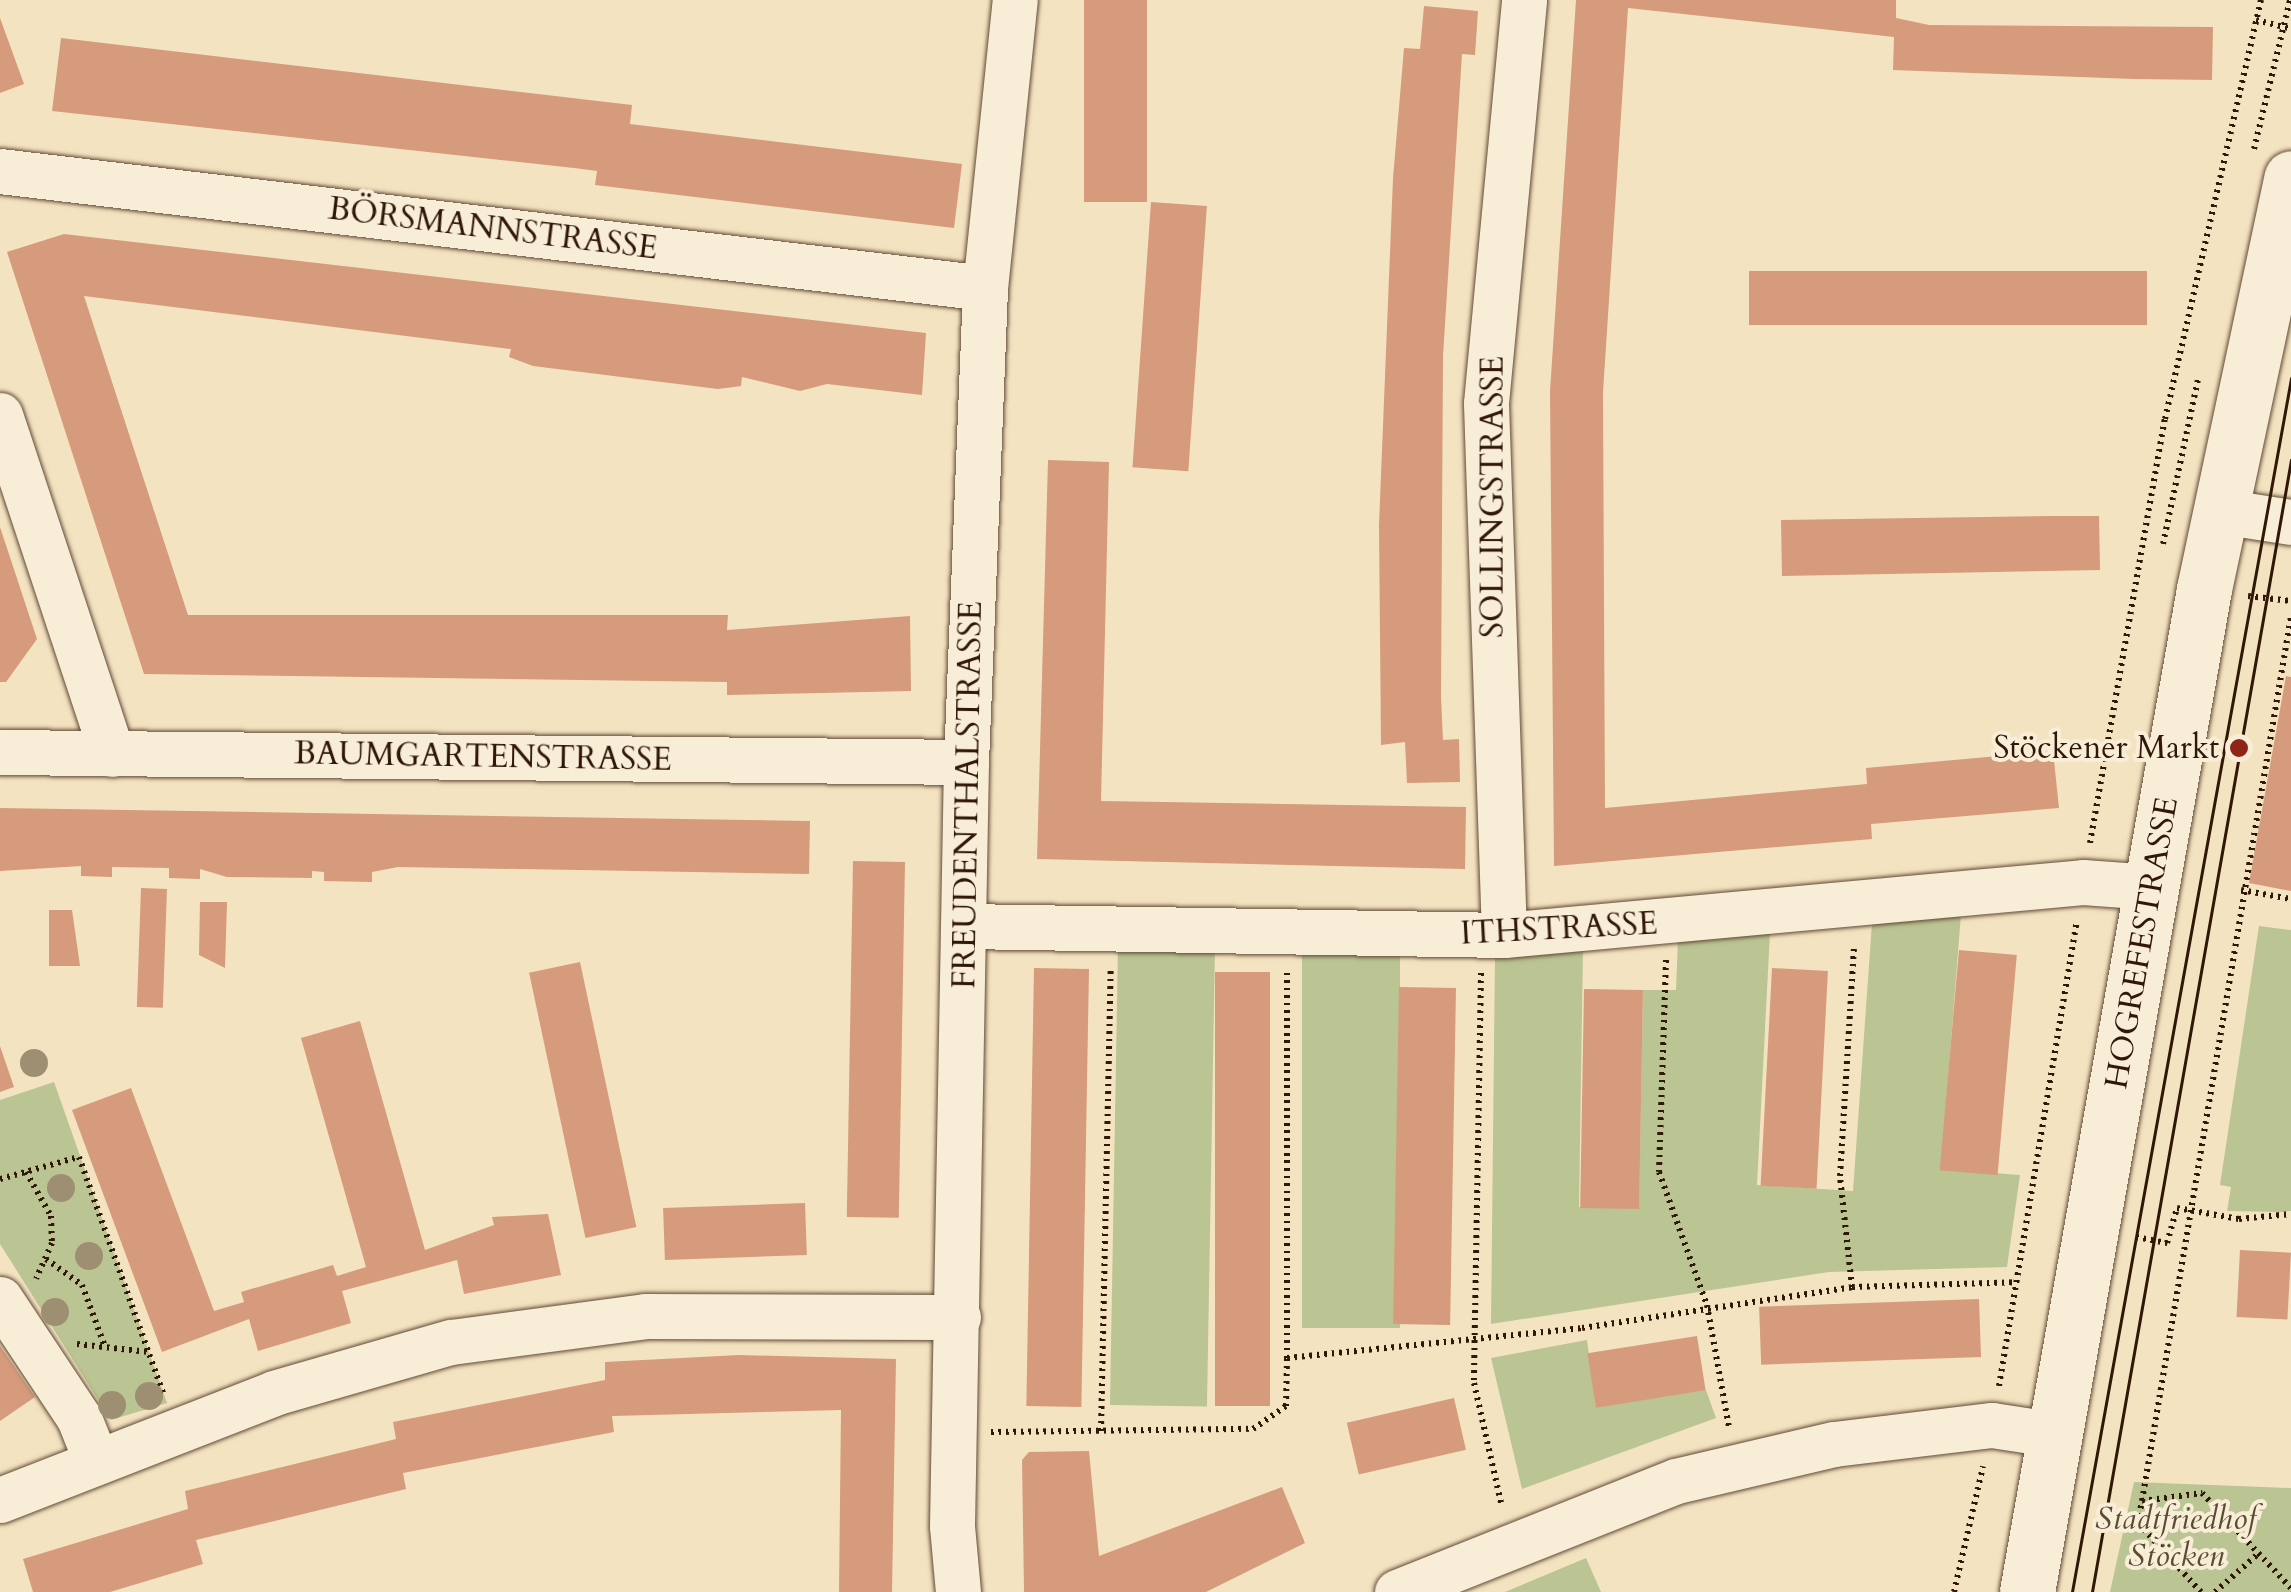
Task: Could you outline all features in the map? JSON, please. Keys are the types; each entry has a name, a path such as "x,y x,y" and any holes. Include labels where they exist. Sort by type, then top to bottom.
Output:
{"street":[{"name":"FREUDENTHALSTRASSE","path":"958,1592 954,1433 966,762 985,288 1015,0"},
{"name":"SOLLINGSTRASSE","path":"1492,935 1486,403 1524,0"},
{"name":"BÖRSMANNSTRASSE","path":"0,171 985,288"},
{"name":"HOGREFESTRASSE","path":"2027,1592 2220,511 2291,178"},
{"path":"0,415 112,754"},
{"path":"2220,511 2291,522"},
{"name":"BAUMGARTENSTRASSE","path":"0,752 966,762"},
{"name":"ITHSTRASSE","path":"964,926 1492,935 1667,923 2083,882 2152,887"},
{"path":"10,1314 96,1461"},
{"path":"0,1500 176,1430 450,1342 645,1316 958,1317"},
{"path":"1398,1592 1517,1540 1736,1468 1834,1444 1992,1425 2057,1435"}],"path":[{"path":"1954,1592 1992,1425 2165,418 2262,0"},
{"path":"2256,20 2291,28"},
{"path":"2248,596 2291,601"},
{"path":"2200,1592 2138,1524 2241,890 2291,616"},
{"path":"2241,890 2291,899"},
{"path":"1852,1287 1840,1176 1853,904"},
{"path":"1667,923 1659,1172 1707,1305 1736,1468"},
{"path":"1101,1431 1112,928"},
{"path":"954,1433 1253,1428 1286,1406 1286,932"},
{"path":"1492,935 1474,1382 1517,1540"},
{"path":"0,1180 79,1157 176,1430"},
{"path":"26,1172 51,1216 46,1259 10,1314 105,1347 149,1352"},
{"path":"2122,1236 2167,1243 2177,1208 2189,1212 2291,1214"},
{"path":"46,1259 82,1285 105,1347"},
{"path":"1286,1358 1477,1340 1852,1287 2016,1282"},
{"path":"2142,1501 2202,1494 2291,1588"},
{"path":"2216,1592 2258,1554"}],"green space":[{"path":"1961,914 1941,1169 2020,1175 2007,1267 1829,1272 1491,1324 1495,954 1583,950 1579,1207 1639,1208 1643,990 1676,990 1678,939 1770,932 1757,1185 1853,1191 1872,923"},
{"path":"2259,926 2291,930 2291,1211 2281,1212 2227,1211 2231,1187 2220,1185"},
{"path":"1118,945 1215,947 1207,1407 1110,1405"},
{"path":"1302,952 1400,952 1400,1328 1302,1328"},
{"path":"54,1082 167,1403 111,1420 0,1244 0,1100"},
{"path":"1587,1340 1596,1407 1706,1390 1716,1418 1522,1489 1491,1358"},
{"name":"Stadtfriedhof Stöcken","path":"2134,1482 2291,1488 2291,1592 2110,1592"},
{"path":"1586,1558 1601,1592 1505,1592"}],"building":[{"path":"1084,0 1147,0 1147,202 1084,202"},
{"path":"1576,0 1896,0 1896,18 1929,25 2213,27 2212,80 2134,79 1893,70 1894,37 1628,8 1603,392 1605,808 1867,784 1866,768 2053,751 2059,808 1871,824 1872,839 1554,866 1550,391"},
{"path":"1424,6 1478,11 1475,55 1462,54 1443,356 1441,697 1443,740 1459,739 1460,782 1407,783 1405,742 1381,745 1379,525 1393,178 1404,48 1420,49"},
{"path":"0,18 24,84 0,93"},
{"path":"61,38 632,105 630,124 962,164 954,228 595,185 597,171 574,168 52,111"},
{"path":"1151,202 1207,206 1188,471 1132,467"},
{"path":"64,234 926,333 922,395 827,384 800,391 742,377 741,386 718,389 533,366 509,357 511,349 84,296 188,615 728,615 727,630 910,616 911,691 727,695 727,682 144,674 7,252"},
{"path":"1749,271 2147,271 2147,325 1749,325"},
{"path":"1048,460 1109,462 1101,801 1466,807 1465,869 1037,859"},
{"path":"2099,516 2100,570 1782,576 1781,520"},
{"path":"0,527 37,639 6,682 0,682"},
{"path":"2286,676 2291,677 2291,891 2249,883"},
{"path":"0,808 810,821 809,874 398,867 372,872 372,882 324,881 324,872 312,871 312,878 227,877 200,869 200,879 169,878 169,868 112,867 112,877 81,876 81,866 0,871"},
{"path":"853,861 905,862 899,1218 847,1217"},
{"path":"141,888 167,889 163,1008 137,1007"},
{"path":"200,902 227,902 225,968 199,955"},
{"path":"49,910 72,910 80,966 49,966"},
{"path":"1959,950 2017,955 1998,1175 1940,1170"},
{"path":"580,962 636,1227 585,1238 529,973"},
{"path":"1034,968 1089,969 1081,1407 1026,1406"},
{"path":"1772,968 1828,971 1817,1189 1761,1186"},
{"path":"1215,972 1270,972 1270,1406 1215,1406"},
{"path":"1399,987 1456,988 1450,1325 1393,1324"},
{"path":"1584,989 1643,990 1639,1209 1580,1208"},
{"path":"360,1021 425,1250 494,1225 492,1217 548,1214 561,1275 464,1294 457,1260 342,1291 351,1323 258,1351 249,1319 162,1352 72,1110 131,1088 214,1311 244,1302 241,1292 333,1265 337,1276 366,1267 301,1038"},
{"path":"0,1046 14,1087 0,1092"},
{"path":"805,1203 807,1255 665,1260 663,1208"},
{"path":"2240,1250 2291,1253 2287,1320 2236,1317"},
{"path":"1979,1299 1981,1357 1761,1365 1759,1307"},
{"path":"1697,1336 1706,1390 1596,1408 1587,1353"},
{"path":"0,1346 35,1397 0,1421"},
{"path":"739,1355 896,1359 892,1592 839,1592 841,1410 612,1416 614,1432 403,1473 406,1489 196,1540 203,1564 110,1592 33,1592 23,1559 188,1509 185,1491 396,1439 393,1422 605,1380 605,1362"},
{"path":"1454,1398 1466,1450 1359,1474 1347,1423"},
{"path":"1089,1451 1099,1556 1282,1487 1305,1543 1206,1592 1024,1592 1022,1460 1029,1452"}],"tram line":[{"path":"2072,1592 2291,379"},
{"path":"2092,1592 2291,460"}],"place":[{"name":"Stöckener Markt","path":"2239,748"}]}
